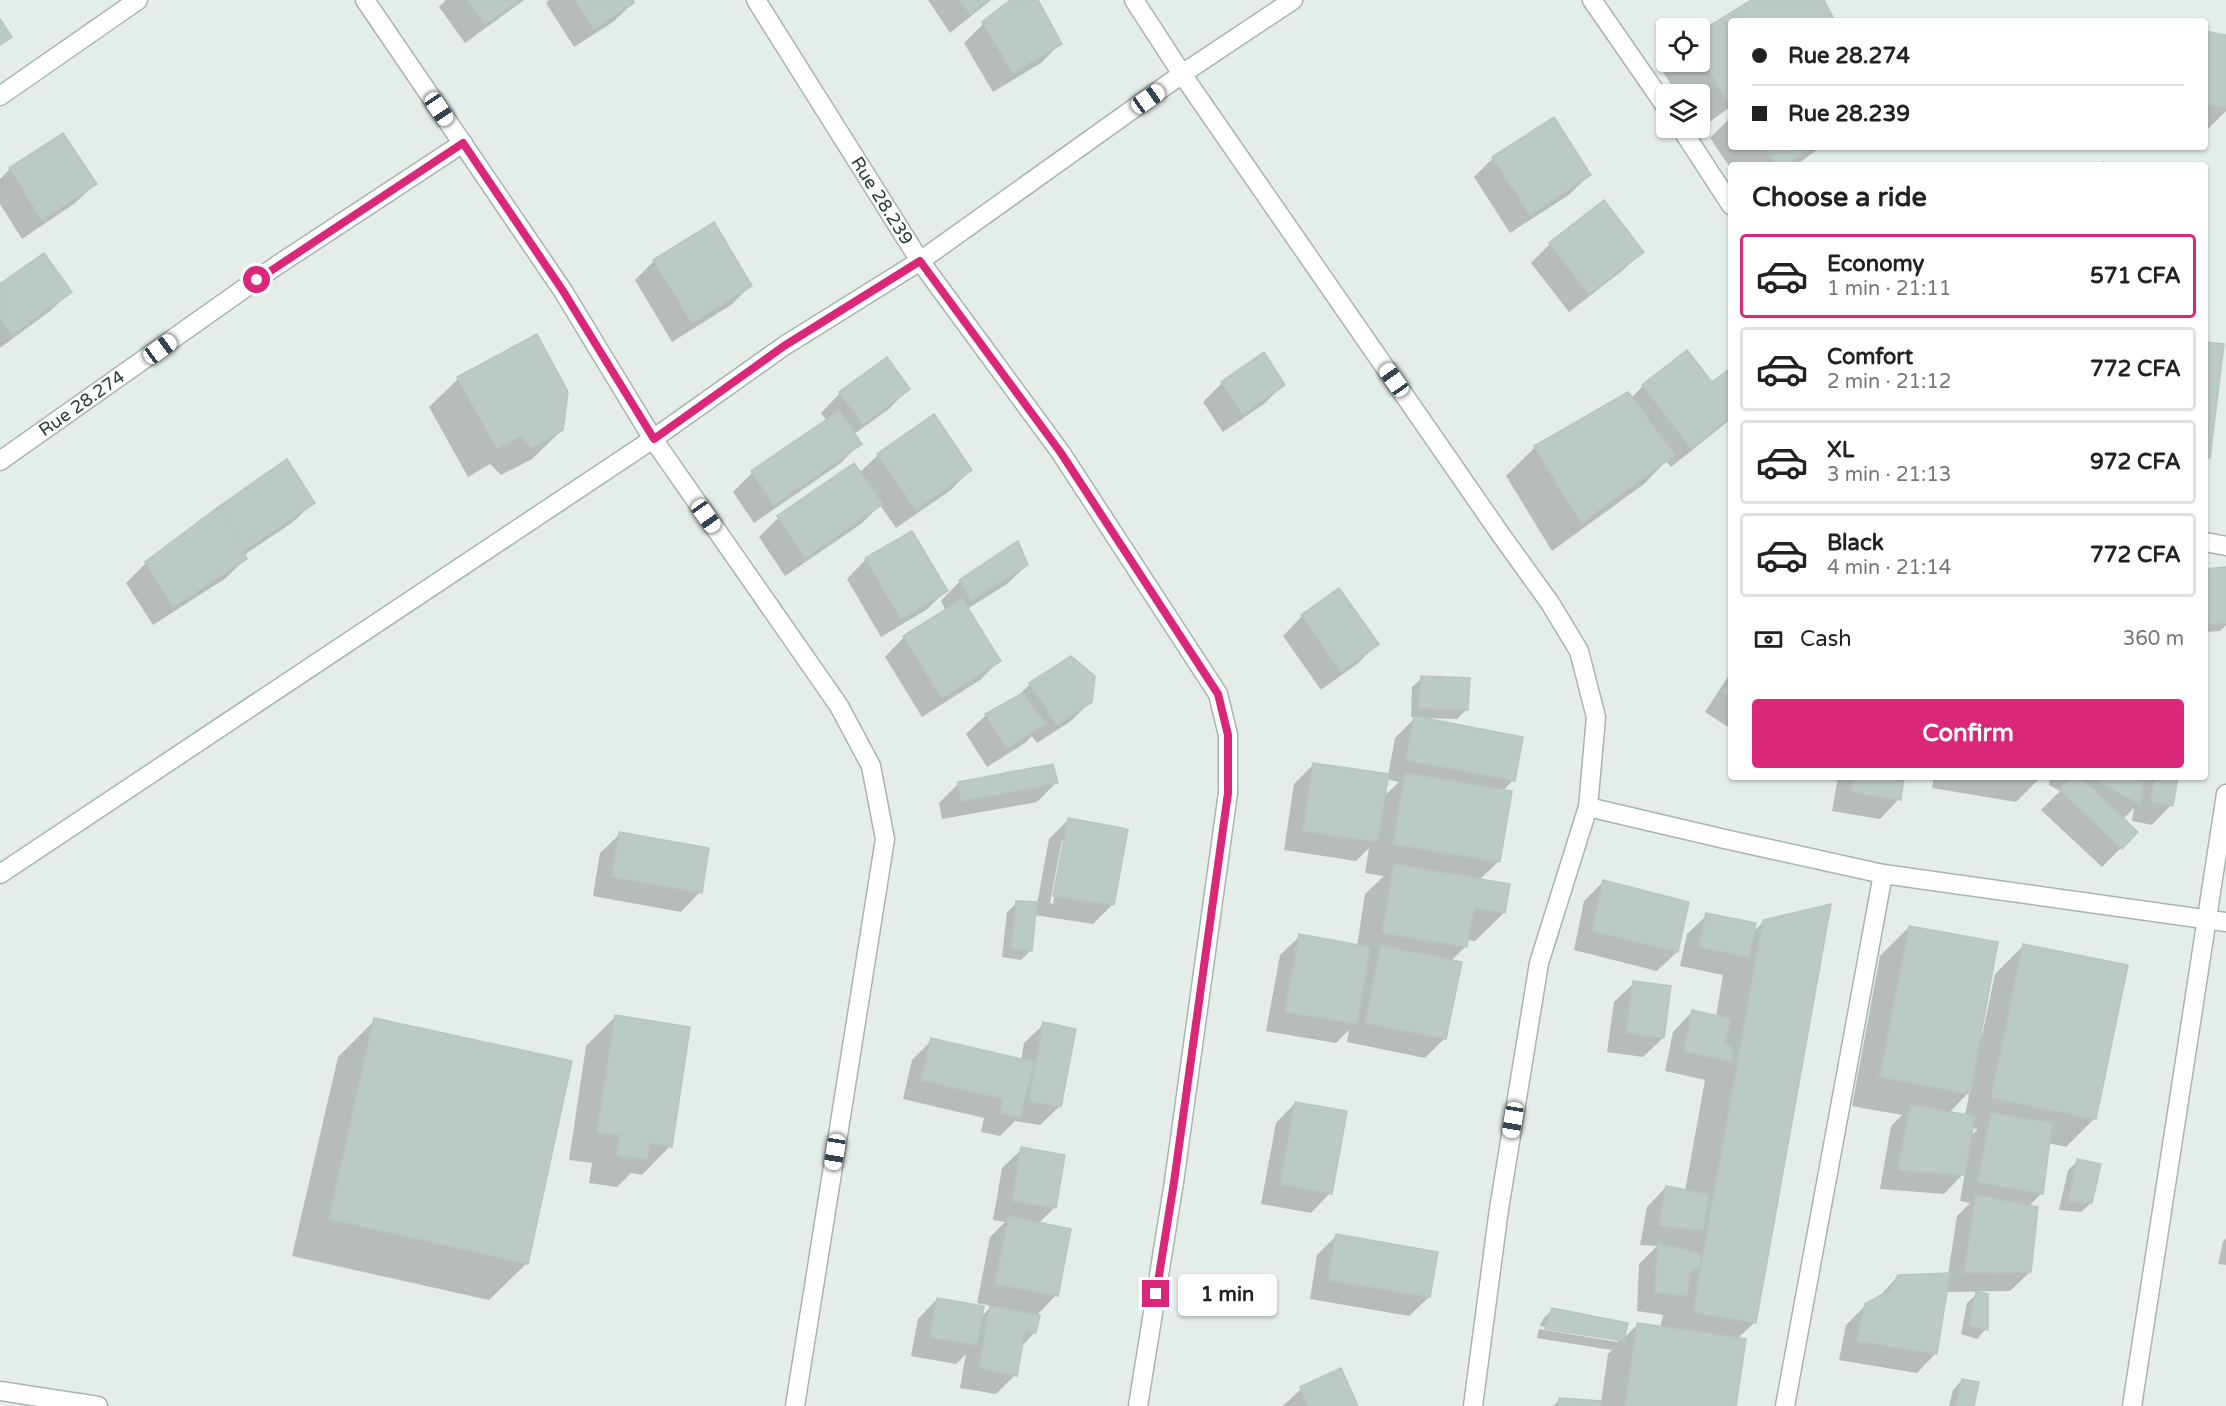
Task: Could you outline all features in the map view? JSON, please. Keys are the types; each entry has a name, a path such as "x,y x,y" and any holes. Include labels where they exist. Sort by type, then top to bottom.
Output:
{"street":[{"path":"0,96 138,0"},
{"path":"365,0 563,291 654,439 838,706 870,766 885,838 795,1406"},
{"name":"Rue 28.239","path":"756,0 920,261 1061,453 1218,694 1228,735 1228,793 1174,1182 1138,1406"},
{"path":"1134,0 1182,74 1550,603 1579,651 1596,717 1588,807 1539,963 1499,1209 1473,1406"},
{"path":"0,874 654,439 784,346 920,261 1182,74 1293,0"},
{"path":"1592,0 1656,92"},
{"path":"1687,138 1728,200"},
{"name":"Rue 28.274","path":"0,461 276,266 463,143"},
{"path":"2208,543 2226,546"},
{"path":"2132,1406 2217,920 2226,794"},
{"path":"1588,807 1883,874 2217,920"},
{"path":"1785,1406 1883,874"},
{"path":"0,1391 98,1406"}],"building":[{"path":"467,0 519,0 485,24"},
{"path":"575,0 633,0 634,3 594,29"},
{"path":"960,0 988,0 970,14"},
{"path":"1010,0 1038,0 1062,44 1013,73 982,22"},
{"path":"1751,0 1824,0 1833,18 1728,18 1728,102 1710,72 1710,26"},
{"path":"0,19 12,37 0,45"},
{"path":"2208,32 2226,35 2226,108 2208,104"},
{"path":"1554,117 1591,175 1530,215 1492,157"},
{"path":"63,133 97,184 42,220 9,168"},
{"path":"1766,150 1808,150 1790,162 1775,162"},
{"path":"1604,200 1644,252 1589,294 1549,243"},
{"path":"714,222 752,286 692,323 653,260"},
{"path":"44,253 72,292 12,335 0,318 0,284"},
{"path":"537,334 568,392 563,430 531,448 520,436 497,449 457,377"},
{"path":"2208,342 2224,344 2210,458 2208,458"},
{"path":"1687,350 1712,382 1728,370 1728,419 1691,448 1642,385"},
{"path":"1264,352 1285,385 1243,414 1221,382"},
{"path":"887,357 910,389 863,425 839,392"},
{"path":"1628,392 1675,455 1581,523 1534,446"},
{"path":"839,411 862,444 774,505 751,471"},
{"path":"934,414 972,470 916,510 877,454"},
{"path":"287,459 315,503 243,551 221,505"},
{"path":"854,463 883,504 805,558 777,516"},
{"path":"221,505 247,559 173,607 145,562"},
{"path":"912,531 948,591 901,619 865,558"},
{"path":"1018,541 1028,565 971,600 959,580"},
{"path":"2226,567 2226,623 2208,624 2208,569"},
{"path":"1339,588 1379,644 1341,672 1301,615"},
{"path":"962,599 1001,661 942,698 903,636"},
{"path":"1071,656 1095,676 1092,702 1057,725 1029,683"},
{"path":"1421,676 1470,678 1468,710 1419,708"},
{"path":"1728,684 1728,695 1723,692"},
{"path":"1023,693 1046,724 1007,748 985,714"},
{"path":"1414,716 1523,737 1515,781 1406,760"},
{"path":"1313,763 1389,774 1377,842 1303,831"},
{"path":"1053,764 1058,783 961,801 958,782"},
{"path":"1405,773 1512,791 1500,862 1393,844"},
{"path":"1853,780 1904,780 1901,800 1851,792"},
{"path":"2068,780 2083,780 2138,832 2122,849 2060,790"},
{"path":"2095,780 2144,780 2140,804"},
{"path":"2155,780 2177,780 2173,806 2151,802"},
{"path":"1068,818 1128,829 1114,905 1053,896"},
{"path":"619,832 709,848 702,893 612,877"},
{"path":"1394,864 1510,884 1505,913 1474,908 1467,947 1382,933"},
{"path":"1603,880 1689,902 1678,952 1592,931"},
{"path":"1016,901 1037,902 1032,951 1011,948"},
{"path":"1831,904 1756,1323 1693,1312 1763,920"},
{"path":"1706,913 1756,923 1749,957 1699,947"},
{"path":"1909,926 1998,942 1970,1094 1880,1077"},
{"path":"1299,934 1370,947 1357,1024 1285,1012"},
{"path":"2023,944 2128,965 2096,1119 1991,1098"},
{"path":"1381,946 1462,962 1446,1039 1365,1023"},
{"path":"1633,981 1671,986 1664,1038 1626,1033"},
{"path":"1692,1010 1731,1019 1724,1043 1732,1048 1732,1062 1684,1051"},
{"path":"615,1015 690,1027 672,1147 650,1143 647,1159 617,1155 620,1135 597,1132"},
{"path":"374,1018 572,1061 528,1264 329,1219"},
{"path":"1043,1022 1076,1029 1061,1107 1029,1101"},
{"path":"931,1038 1034,1062 1020,1117 999,1113 1003,1099 921,1080"},
{"path":"1295,1102 1347,1111 1332,1194 1280,1184"},
{"path":"1910,1105 1975,1116 1965,1175 1898,1170"},
{"path":"1991,1113 2052,1123 2043,1194 1978,1182"},
{"path":"1021,1147 1065,1155 1056,1208 1012,1201"},
{"path":"2077,1159 2101,1164 2092,1203 2068,1201"},
{"path":"1666,1186 1708,1194 1703,1230 1659,1226"},
{"path":"1976,1195 2038,1207 2031,1272 1964,1273"},
{"path":"1009,1216 1071,1229 1058,1296 995,1284"},
{"path":"1336,1234 1438,1252 1430,1297 1328,1280"},
{"path":"1658,1243 1701,1254 1699,1269 1691,1269 1687,1296 1655,1292"},
{"path":"1950,1273 1937,1354 1857,1341 1865,1304 1890,1290 1898,1275"},
{"path":"1976,1292 1988,1294 1988,1330 1969,1325"},
{"path":"937,1298 984,1306 977,1345 930,1337"},
{"path":"990,1306 1040,1315 1036,1333 1025,1331 1017,1376 979,1368"},
{"path":"1552,1308 1628,1323 1624,1341 1545,1329"},
{"path":"1637,1323 1746,1339 1736,1406 1625,1406"},
{"path":"1341,1368 1358,1406 1308,1406 1300,1387"},
{"path":"1962,1379 1979,1382 1974,1406 1956,1406"},
{"path":"1559,1398 1601,1401 1600,1406 1557,1406"}],"route":[{"path":"257,280 463,143 563,291 654,439 784,346 920,261 1061,453 1218,694 1228,735 1228,793 1174,1182 1156,1294"}]}
